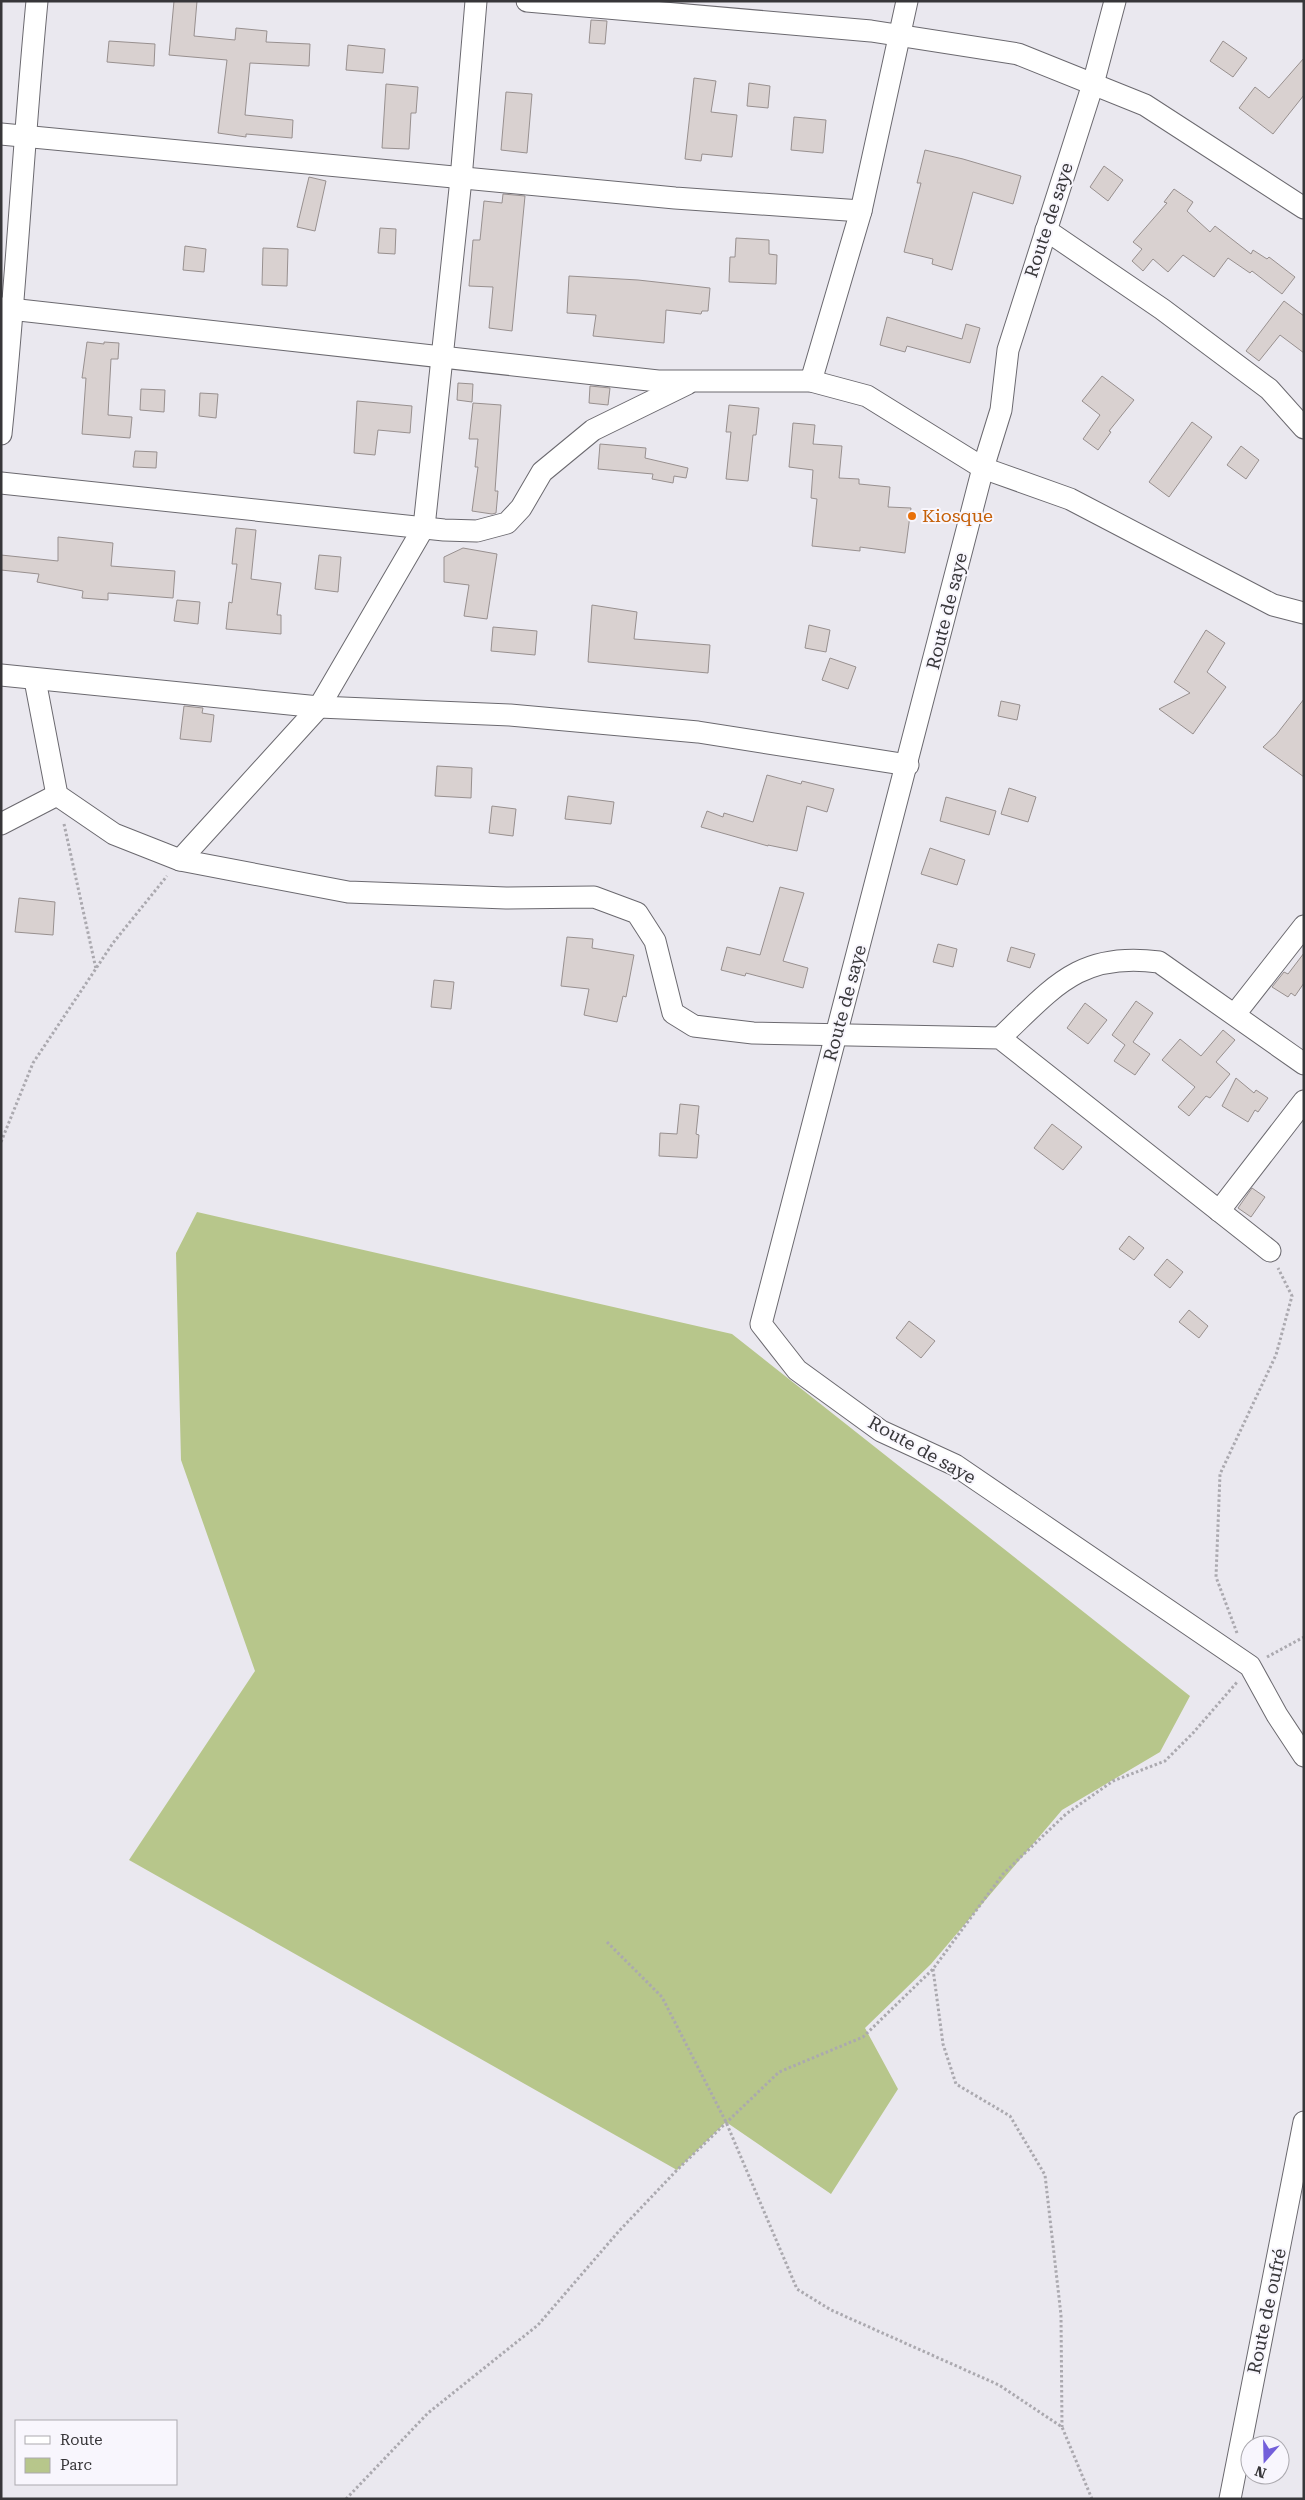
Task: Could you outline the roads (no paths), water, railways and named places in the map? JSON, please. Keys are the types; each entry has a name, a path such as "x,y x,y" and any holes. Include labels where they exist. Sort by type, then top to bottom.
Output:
{"street":[{"path":"1,434 8,308 37,1"},
{"path":"180,860 319,707 424,527 461,178 476,1"},
{"path":"527,1 898,36 1018,54 1145,105 1304,208"},
{"path":"811,381 861,211 907,1"},
{"name":"Route de saye","path":"1115,1 1093,84 1008,350 1001,410 983,468 908,765 761,1324 797,1370 882,1431 955,1465 1250,1666 1277,1715 1304,1756"},
{"path":"1,134 675,198 861,211"},
{"path":"1046,230 1162,309 1269,390 1304,428"},
{"path":"8,308 658,381 811,381 867,396 983,468 1070,499 1273,606 1304,612"},
{"path":"1,482 477,531 506,523 521,508 542,472 593,430 692,381"},
{"path":"1,675 35,680 319,707 510,715 698,732 908,765"},
{"path":"35,680 58,794 114,834 180,860 348,892 506,898 594,897 638,913 655,941 673,1012 694,1026 753,1033 1000,1038 1270,1252"},
{"path":"1,824 58,794"},
{"path":"1235,1014 1304,926"},
{"path":"1000,1038 1064,979 1099,964 1132,959 1158,962 1304,1064"},
{"path":"1219,1211 1304,1101"},
{"name":"Route de oufré","path":"1230,2499 1304,2122"}],"place":[{"name":"Kiosque","path":"912,516"}]}
